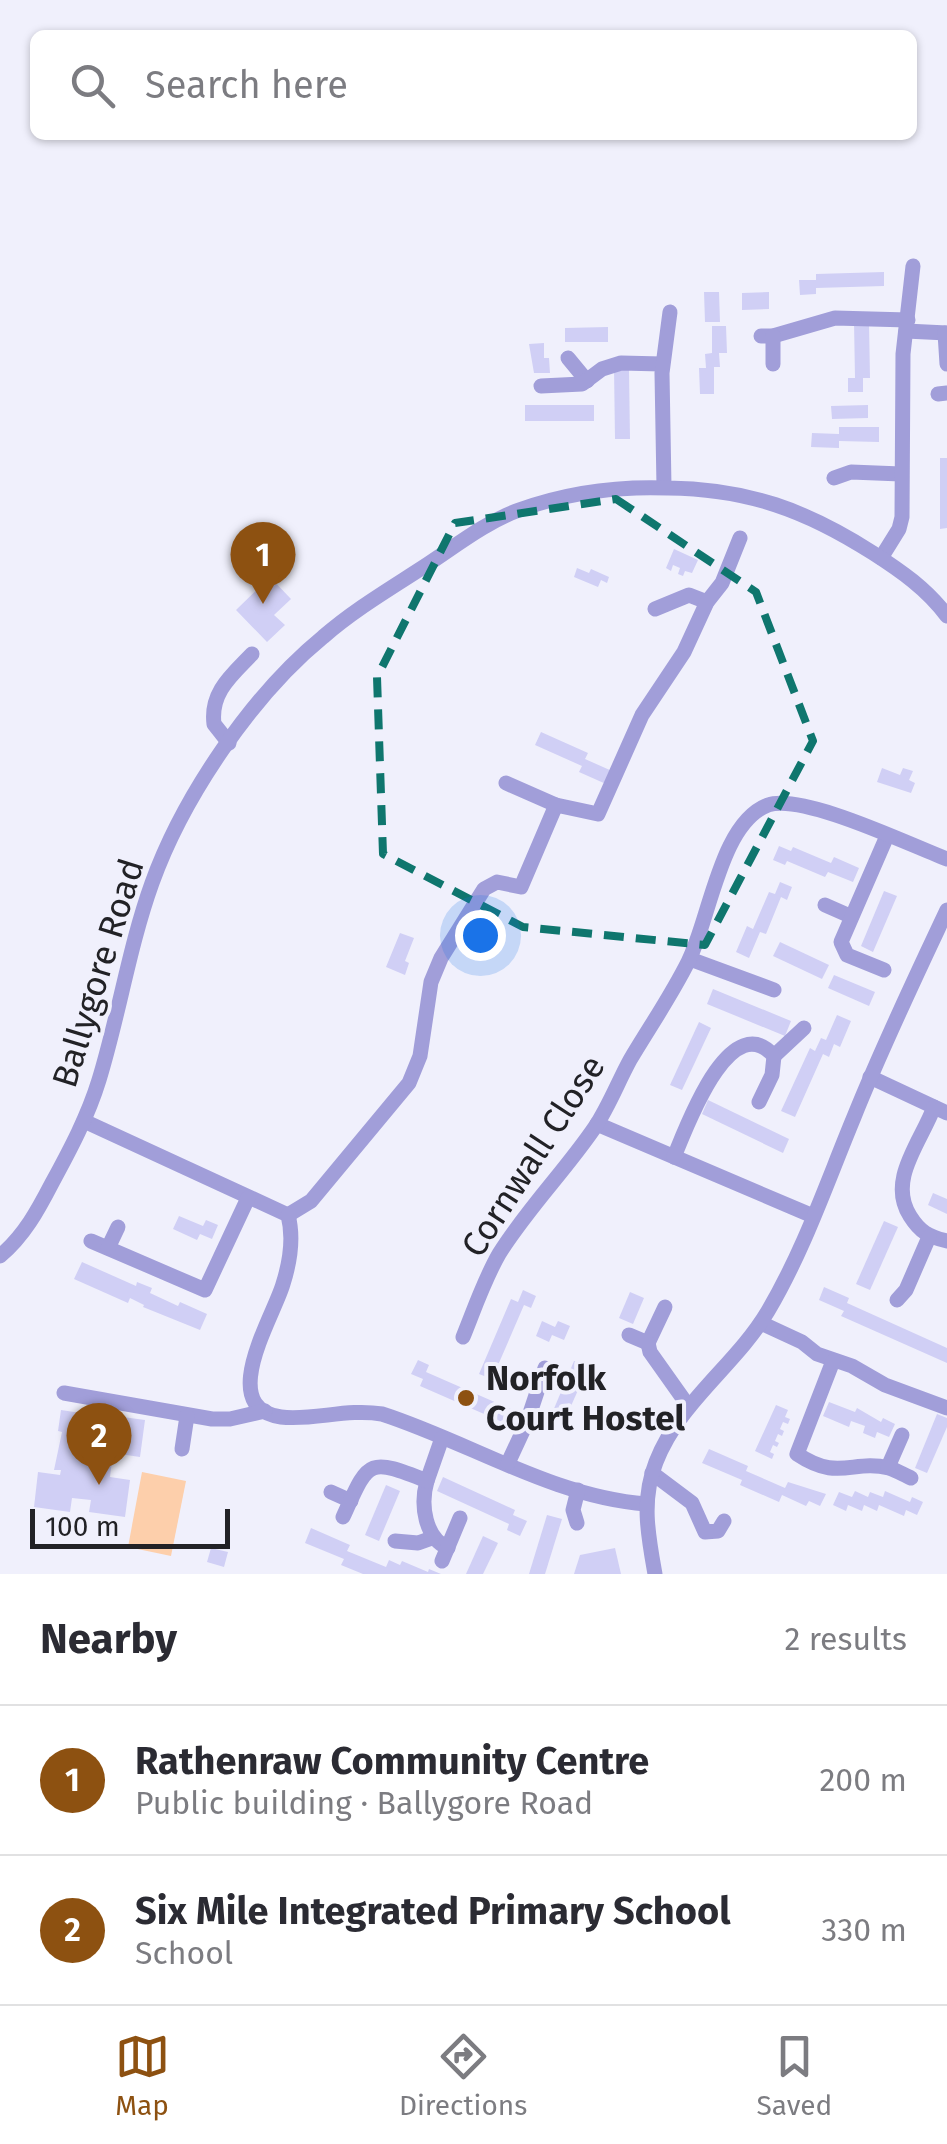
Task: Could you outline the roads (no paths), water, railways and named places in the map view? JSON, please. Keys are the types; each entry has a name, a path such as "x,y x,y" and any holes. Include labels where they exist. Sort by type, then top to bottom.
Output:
{"street":[{"path":"881,558 901,522 903,354 913,266"},
{"path":"664,488 662,364 670,312"},
{"path":"772,364 767,336 835,318 946,333 947,364"},
{"path":"568,358 587,381"},
{"path":"541,386 576,386 611,365 662,364"},
{"path":"834,478 852,472 901,474"},
{"name":"Ballygore Road","path":"0,1256 34,1217 84,1121 107,1052 151,885 177,828 229,743 276,684 322,637 515,511 608,490 664,488 723,492 778,504 827,526 920,585 947,616"},
{"path":"506,783 556,805 598,814 642,715 684,652 707,602 722,583 740,538"},
{"path":"655,609 689,594 707,602"},
{"path":"229,743 214,724 216,699 220,686 252,654"},
{"name":"Cornwall Close","path":"463,1337 500,1253 597,1124 690,959 734,836 750,815 778,802 797,804 947,859"},
{"path":"264,1411 254,1398 249,1375 283,1286 292,1236 288,1215 311,1201 409,1083 420,1056 427,1001 441,958 486,886 497,882 521,887 556,805"},
{"path":"884,970 847,954 840,942 887,836"},
{"path":"825,905 850,916"},
{"path":"656,1574 646,1504 664,1443 760,1323 791,1266 870,1077 947,910"},
{"path":"690,959 774,990"},
{"path":"759,1102 772,1074 774,1056 804,1028"},
{"path":"674,1157 694,1112 727,1056 747,1045 765,1048 774,1056"},
{"path":"870,1077 940,1110 904,1172 900,1190 906,1211 928,1237 947,1241"},
{"name":"Ballygore Road","path":"84,1121 288,1215"},
{"path":"597,1124 813,1216"},
{"path":"91,1241 206,1290 248,1198"},
{"path":"108,1248 118,1226"},
{"path":"922,1300 902,1295 928,1237"},
{"path":"665,1307 648,1343 650,1352 689,1407"},
{"path":"760,1323 885,1385 947,1408"},
{"path":"629,1335 648,1343"},
{"path":"833,1361 797,1454 815,1466 834,1470 888,1467 911,1478"},
{"path":"508,1464 545,1368"},
{"path":"64,1393 187,1416 230,1419 264,1411 281,1417 377,1413 578,1490 646,1504"},
{"path":"182,1449 187,1416"},
{"path":"888,1467 902,1436"},
{"path":"442,1438 424,1503 432,1538 445,1555 460,1518"},
{"path":"344,1517 364,1474 375,1465 427,1481"},
{"path":"652,1474 692,1503 705,1532 718,1531 724,1522"},
{"path":"577,1523 572,1510 578,1490"},
{"path":"331,1492 351,1501"},
{"path":"394,1541 418,1544 432,1538"}],"place":[{"name":"Rathenraw Community Centre","path":"263,604"},
{"name":"Norfolk Court Hostel","path":"466,1398"},
{"name":"Six Mile Integrated Primary School","path":"99,1485"}]}
